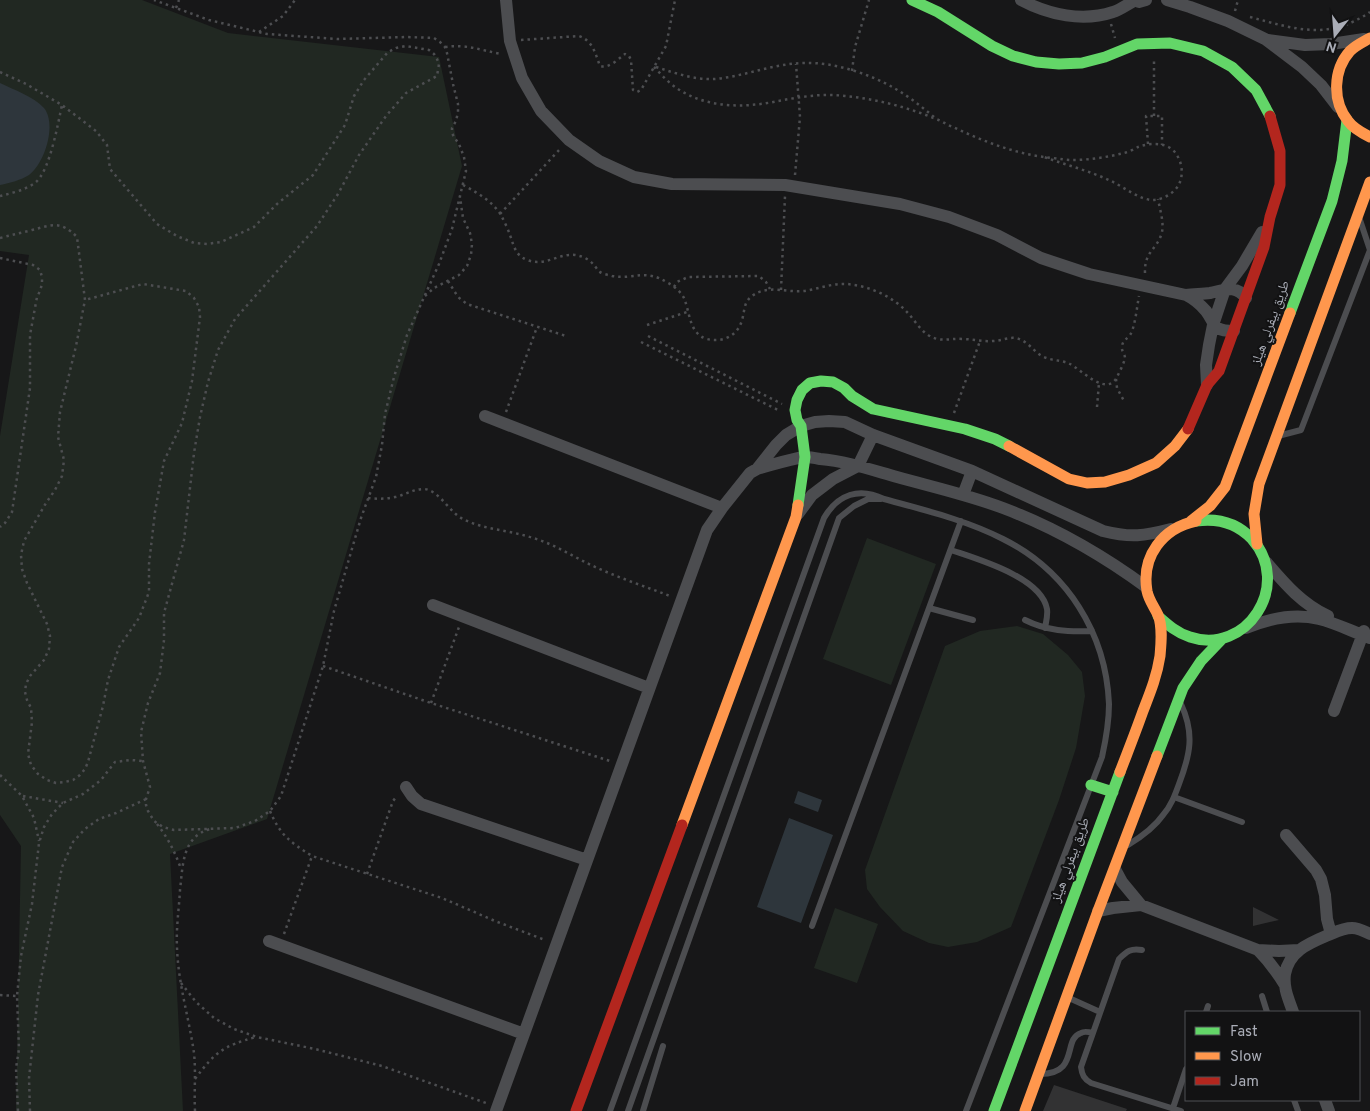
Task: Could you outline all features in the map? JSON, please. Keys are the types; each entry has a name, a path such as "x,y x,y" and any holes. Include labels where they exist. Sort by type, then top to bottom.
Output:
{"street":[{"path":"506,0 510,41 522,78 541,111 569,140 599,162 634,177 672,184 790,186 900,204 949,217 997,235 1041,258 1089,274 1186,295 1198,302 1207,313 1213,325 1223,330 1234,331"},
{"path":"576,1111 796,517 805,457 798,419 797,400 802,390 810,383 821,380 833,382 873,409 949,425 995,439 1069,479 1087,483 1105,482 1129,475 1156,463 1175,446 1190,426 1207,385 1219,371 1264,248 1270,217 1280,185 1280,151 1272,119 1256,90 1232,67 1203,51 1170,43 1136,44 1105,57 1082,63 1036,62 1013,56 992,46 938,12 912,0"},
{"path":"931,0 938,12"},
{"path":"1021,0 1036,8 1055,14 1074,16 1094,16 1114,12 1134,0 1139,2 1146,0"},
{"path":"1167,0 1228,21 1265,39 1302,67 1321,85 1344,117 1357,130 1370,138"},
{"path":"1265,39 1305,46 1368,39"},
{"path":"1344,117 1336,97 1336,79 1342,63 1352,49 1368,39"},
{"name":"طريق بيفرلي هيلز","path":"1191,521 1210,506 1225,487 1234,465 1332,201 1343,157 1344,117"},
{"path":"1367,634 1309,606 1293,592 1265,560 1257,544 1254,504 1259,484 1370,182"},
{"path":"1207,385 1207,358 1213,325 1225,289 1258,242 1270,217"},
{"path":"1186,295 1225,289 1237,290 1246,298"},
{"path":"485,416 722,508"},
{"path":"798,419 815,422 844,422 873,435 972,471 1103,531 1125,536 1140,536 1174,528 1191,521 1209,519 1228,522 1244,531 1257,544"},
{"path":"757,469 798,419"},
{"path":"796,517 812,495 833,478 858,466 873,435"},
{"path":"497,1109 680,600 707,530 750,473 757,469 805,457 858,466 963,494 1002,507 1048,526 1113,563 1146,586"},
{"path":"963,494 972,471"},
{"path":"1174,528 1161,539 1152,553 1147,570 1146,586 1150,602 1158,616 1172,629 1188,637 1205,640 1223,638 1259,622 1277,618 1307,617 1367,634"},
{"path":"1242,630 1256,616 1265,599 1268,580 1265,560"},
{"path":"433,605 649,688"},
{"name":"طريق بيفرلي هيلز","path":"994,1111 1152,688 1159,664 1161,648 1158,616"},
{"path":"1334,711 1367,634"},
{"path":"1025,1111 1068,998 1098,911 1179,700 1187,681 1200,661 1223,638"},
{"path":"1092,784 1113,792"},
{"path":"408,789 412,796 422,804 587,860"},
{"path":"1286,835 1316,870 1321,880 1331,934"},
{"path":"1114,869 1126,888 1141,905"},
{"path":"1098,911 1141,905 1258,950 1299,950"},
{"path":"1294,1011 1285,985 1285,975 1292,957 1307,944 1342,929 1352,928 1370,934"},
{"path":"275,943 524,1034"},
{"path":"1258,950 1269,960 1285,985"}],"lane":[{"path":"1277,436 1301,430 1370,250 1358,216"},
{"path":"610,1111 824,518 828,510 836,502 856,493 875,495 961,521 1003,539 1026,553 1047,569 1065,587 1075,601 1092,631 1101,655 1107,680 1109,706 1102,757 966,1111"},
{"path":"846,496 854,506"},
{"path":"628,1111 839,518 854,506 868,499 884,499"},
{"path":"828,510 839,518"},
{"path":"812,926 961,521"},
{"path":"950,550 994,565 1012,573 1027,583 1040,595 1045,603 1047,611 1045,628"},
{"path":"929,608 973,620"},
{"path":"1025,620 1045,628 1074,632 1092,631"},
{"path":"1122,849 1141,837 1157,823 1169,807 1186,767 1190,746 1188,724 1179,700"},
{"path":"1174,797 1242,822"},
{"path":"1142,950 1134,949 1125,953 1119,959 1081,1067 1082,1074 1086,1080 1181,1111"},
{"path":"1262,996 1267,1011"},
{"path":"1068,998 1100,1012"},
{"path":"1039,1074 1051,1074 1058,1071 1064,1066 1075,1037 1079,1033 1093,1033"},
{"path":"643,1111 663,1046"},
{"path":"1173,1108 1185,1072"}],"path":[{"path":"154,0 209,20 267,34 337,39 434,38 445,47 447,53 458,104 458,112 452,133 464,157 466,171 452,230 407,336 394,377 385,414 376,477 351,551 334,611 323,666 281,796 270,811 255,822 235,828 174,830 163,827 154,820"},
{"path":"176,8 179,0"},
{"path":"259,32 283,16 295,0"},
{"path":"510,41 574,35 585,38 593,47 600,66 607,66 624,54 627,54 631,60 634,90 641,90 666,46 675,0"},
{"path":"852,71 855,47 870,0"},
{"path":"1235,11 1238,0"},
{"path":"1227,9 1242,14"},
{"path":"1249,17 1297,29 1321,30 1355,21 1370,12"},
{"path":"1108,13 1119,51"},
{"path":"1154,43 1154,116"},
{"path":"0,72 26,84 62,105 96,131 107,146 110,168 157,224 177,236 194,243 207,244 221,242 254,226 277,204 313,175 345,125 354,96 364,80 388,52 406,46 429,50 434,54 439,64 436,76 406,93 386,116 359,155 338,194 317,226 235,319 218,350 200,417 184,540 164,613 164,640 160,673 148,703 141,732 143,761 150,787 146,799 148,812 166,836 182,871"},
{"path":"445,47 470,46 514,56"},
{"path":"654,67 684,76 722,78 772,67 796,64 806,63 833,66 864,75 892,87 937,119"},
{"path":"781,290 790,186 800,117 796,64"},
{"path":"654,67 671,84 691,96 713,104 758,105 799,97 843,95 901,107 937,119 984,141 1013,151 1044,157 1071,160 1099,158 1126,152 1148,144 1162,144 1176,153 1180,160 1182,174 1177,188 1172,193 1152,200 1142,198 1110,181 1044,157"},
{"path":"0,196 21,190 37,181 48,161 62,105"},
{"path":"1148,144 1146,116 1162,116 1162,144"},
{"path":"500,214 569,140"},
{"path":"463,185 484,196 500,214 515,251 521,257 540,262 552,260 563,255 574,255 584,257 593,263 600,272 612,276 624,277 648,274 658,277 674,287 683,298 695,331 711,340 723,340 736,332 743,319 745,305 748,300 758,293 770,289 802,291 825,285 847,284 868,289 888,297 906,311 928,335 936,339 946,341 961,339 994,341 1012,337 1021,339 1029,344 1042,356 1072,365 1090,380 1108,384 1116,379"},
{"path":"423,298 434,288 459,275 467,266 471,255 470,233 463,218 460,196"},
{"path":"1124,401 1117,388 1116,379 1125,358 1122,348 1126,339 1130,336 1145,286 1147,257 1162,232 1158,199"},
{"path":"0,238 55,225 71,231 77,237 85,300 60,412 58,437 64,460 62,476 56,490 46,502 24,541 21,555 22,570 47,624 50,636 49,649 44,660 30,676 26,684 25,692 31,708 32,722 28,754 31,765 38,774 56,783 73,780 85,769 103,706 108,680 119,647 139,618 148,592 155,512 164,461 182,423 192,381 200,317 199,307 194,298 186,291 143,284 85,300"},
{"path":"0,258 33,265 40,270 42,277 30,335 30,388 12,512 0,527"},
{"path":"674,287 677,282 688,277 759,276 770,289"},
{"path":"448,282 458,297 468,304 566,336"},
{"path":"647,325 687,312"},
{"path":"502,423 537,327"},
{"path":"648,336 798,419"},
{"path":"949,425 980,341"},
{"path":"641,342 798,419"},
{"path":"1097,407 1099,383"},
{"path":"368,498 397,497 411,491 424,489 436,494 461,518 474,524 511,531 533,538 556,547 592,566 680,600"},
{"path":"430,703 463,616"},
{"path":"323,666 430,703 621,764"},
{"path":"18,1111 16,1068 19,1049 17,996 21,956 32,904 39,843 44,828 52,814 63,803 84,794 102,780 115,762 143,761"},
{"path":"0,775 22,796 34,818 39,843"},
{"path":"367,874 393,801 408,789"},
{"path":"22,796 63,803"},
{"path":"30,1111 29,1078 38,995 62,867 73,842 85,828 99,819 146,799"},
{"path":"270,811 284,836 312,856 442,898 556,944"},
{"path":"195,1111 194,1056 177,948 178,918 182,871 188,846 202,832 214,828"},
{"path":"275,943 312,856"},
{"path":"182,984 196,1002 214,1018 234,1029 257,1037 382,1066 497,1109"},
{"path":"0,995 17,996"},
{"path":"194,1081 207,1063 219,1051 237,1042 257,1037"}],"shaded area":[{"path":"0,0 142,0 228,33 439,57 462,166 267,819 170,854 183,1111 16,1111 21,846 0,815 0,436 29,255 0,251"},
{"path":"0,83 29,97 44,108 48,115 49,133 44,153 35,169 29,175 0,185"},
{"path":"867,538 936,564 891,685 823,659"},
{"path":"1017,626 1043,634 1068,655 1082,672 1085,696 1076,748 1059,800 1011,927 977,942 948,947 929,943 903,931 880,907 867,889 865,870 945,646 980,631"},
{"path":"798,791 822,800 818,812 794,803"},
{"path":"789,818 833,835 801,923 757,907"},
{"path":"835,908 878,924 857,983 814,968"}],"building":[{"path":"1253,907 1279,920 1253,926"},
{"path":"1054,1085 1127,1109 1126,1111 1043,1111"}],"traffic: fast":[{"path":"912,0 938,12 992,46 1013,56 1036,62 1082,63 1105,57 1137,44 1170,43 1203,51 1232,67 1256,90 1270,116"},
{"path":"1290,313 1332,201 1342,161 1347,120"},
{"path":"798,505 805,457 801,426 797,420 795,410 802,390 810,383 821,381 833,382 873,409 965,429 1009,446"},
{"path":"1158,616 1185,635 1210,640 1229,636 1245,626 1257,612 1265,595 1267,576 1263,557 1252,539 1233,525 1212,520 1196,521"},
{"path":"1157,756 1183,688 1201,661 1223,638"},
{"path":"994,1111 1120,772"},
{"path":"1091,785 1113,792"}],"traffic: slow":[{"path":"1370,38 1352,49 1344,59 1340,67 1337,86 1339,104 1348,121 1352,126 1370,137"},
{"path":"1257,544 1254,514 1259,484 1370,182"},
{"path":"1191,521 1210,506 1225,487 1290,313"},
{"path":"1009,446 1069,479 1087,483 1105,482 1129,475 1156,463 1175,446 1188,429"},
{"path":"682,825 796,517 798,505"},
{"path":"1120,772 1153,684 1160,656 1161,625 1147,591 1147,566 1151,555 1164,537 1174,530 1196,521"},
{"path":"1025,1111 1157,756"}],"traffic: jam":[{"path":"1188,429 1207,385 1219,371 1264,247 1270,217 1280,185 1280,151 1270,116"},
{"path":"576,1111 682,825"}]}
